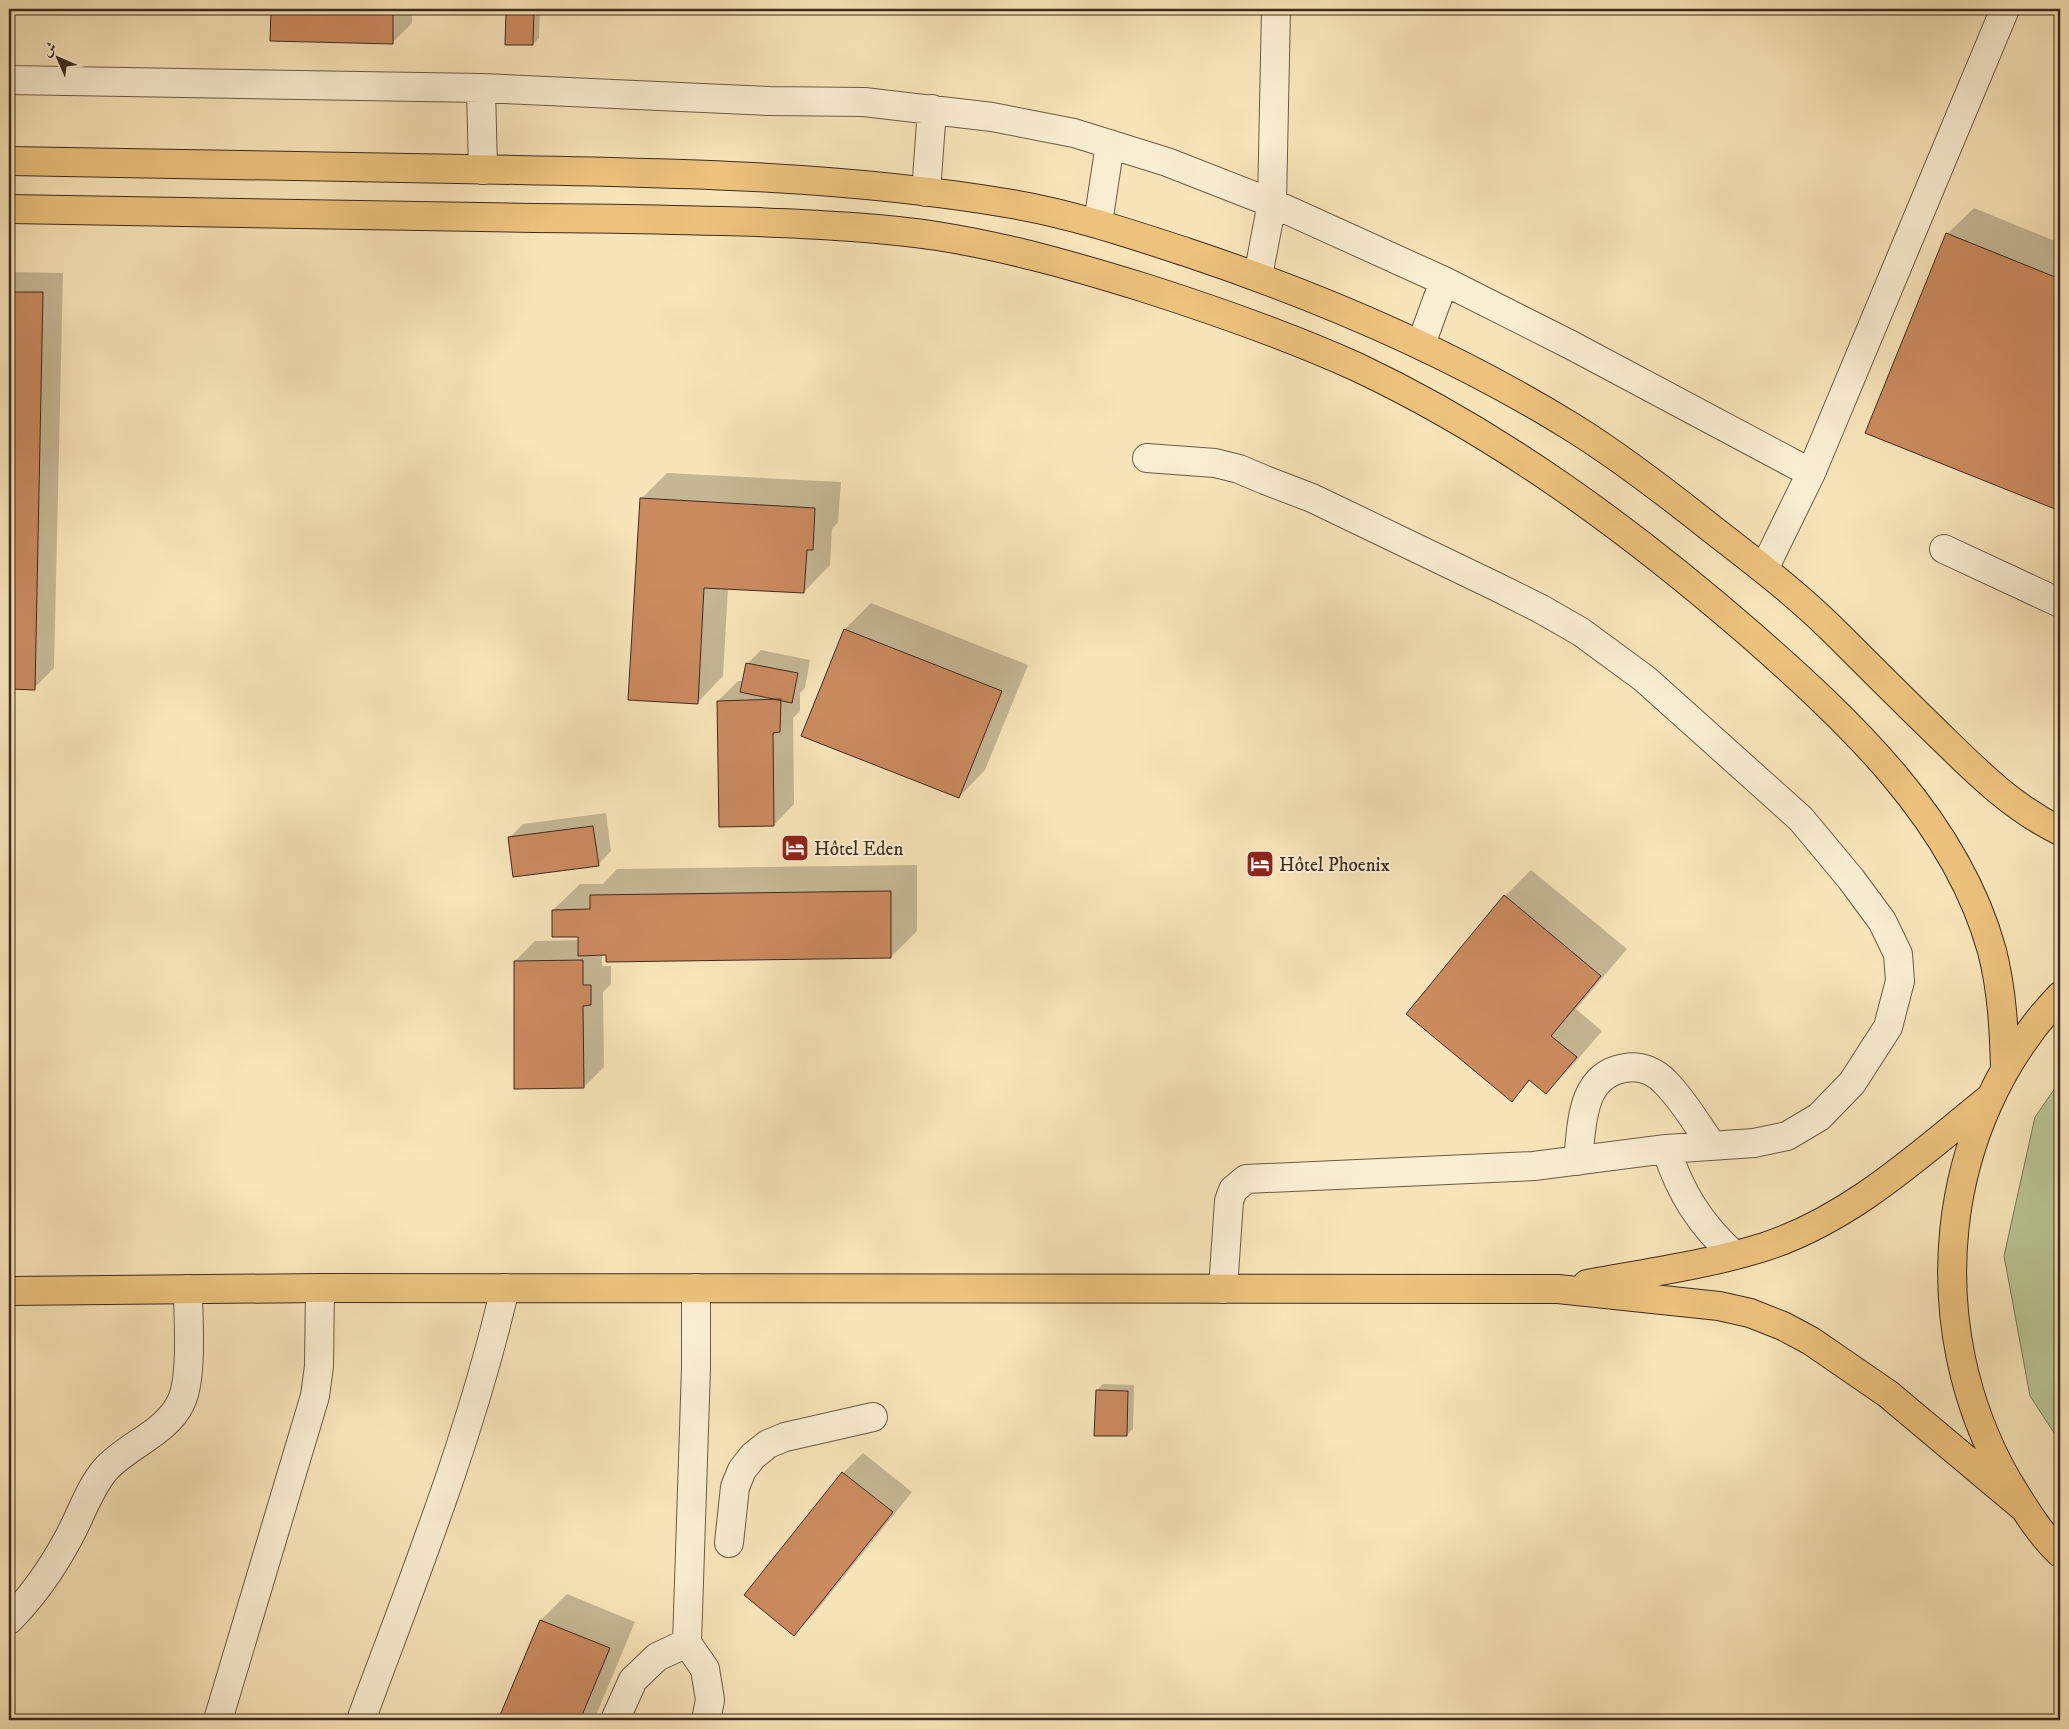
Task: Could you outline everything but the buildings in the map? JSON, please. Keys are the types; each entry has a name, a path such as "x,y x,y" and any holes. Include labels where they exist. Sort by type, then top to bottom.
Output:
{"main road":[{"path":"9,161 679,173 794,180 926,192 1015,204 1098,223 1258,276 1382,327 1421,344 1519,395 1578,431 1633,467 1764,569 1837,633 1999,792 2033,818 2060,831"},
{"path":"9,208 274,214 678,219 881,229 942,237 1008,250 1099,274 1233,316 1356,367 1432,406 1494,441 1602,515 1716,606 1799,678 1879,761 1921,808 1958,865 1971,895 1991,948 1998,980 2004,1020 2005,1069"},
{"path":"2059,1555 2024,1508 1993,1455 1970,1398 1956,1338 1951,1277 1956,1216 1969,1156 1990,1098 2005,1069 2044,1014 2060,996"},
{"path":"1558,1289 1734,1256 1766,1246 1823,1222 1866,1196 1990,1098"},
{"path":"9,1291 320,1288 1558,1289 1719,1306 1750,1313 1783,1326 1811,1341 1888,1394 2024,1508"}],"lane":[{"path":"1258,276 1272,203 1276,9"},
{"path":"1764,569 1811,473 2005,9"},
{"path":"9,80 480,88 769,101 864,102 1019,122 1074,133 1167,162 1272,203 1444,281 1571,345 1811,473"},
{"path":"480,88 483,170"},
{"path":"926,192 932,110"},
{"path":"1098,223 1110,144"},
{"path":"1421,344 1444,281"},
{"path":"1147,458 1215,464 1239,469 1312,498 1541,608 1581,632 1645,678 1762,782 1800,819 1851,879 1882,921 1898,954 1900,981 1888,1027 1852,1083 1819,1117 1787,1136 1754,1143 1666,1149 1534,1166 1246,1179 1233,1190 1229,1200 1223,1289"},
{"path":"1944,549 2060,603"},
{"path":"1578,1161 1585,1104 1591,1089 1603,1076 1617,1069 1629,1067 1643,1068 1656,1074 1667,1084 1712,1145"},
{"path":"1666,1149 1674,1174 1694,1211 1734,1256"},
{"path":"218,1720 315,1396 319,1366 320,1288"},
{"path":"361,1720 456,1462 491,1348 505,1288"},
{"path":"696,1288 687,1643 705,1669 710,1700 706,1720"},
{"path":"9,1620 46,1576 69,1538 105,1470 157,1429 181,1404 187,1388 188,1289"},
{"path":"729,1543 735,1487 742,1470 753,1456 768,1444 784,1438 873,1417"},
{"path":"692,1478 733,1505"},
{"path":"615,1720 633,1680 657,1657 687,1643"}],"green space":[{"path":"2060,1081 2060,1442 2030,1396 2004,1256 2035,1117"}],"place":[{"name":"Hôtel Eden","path":"795,848"},
{"name":"Hôtel Phoenix","path":"1260,864"}]}
